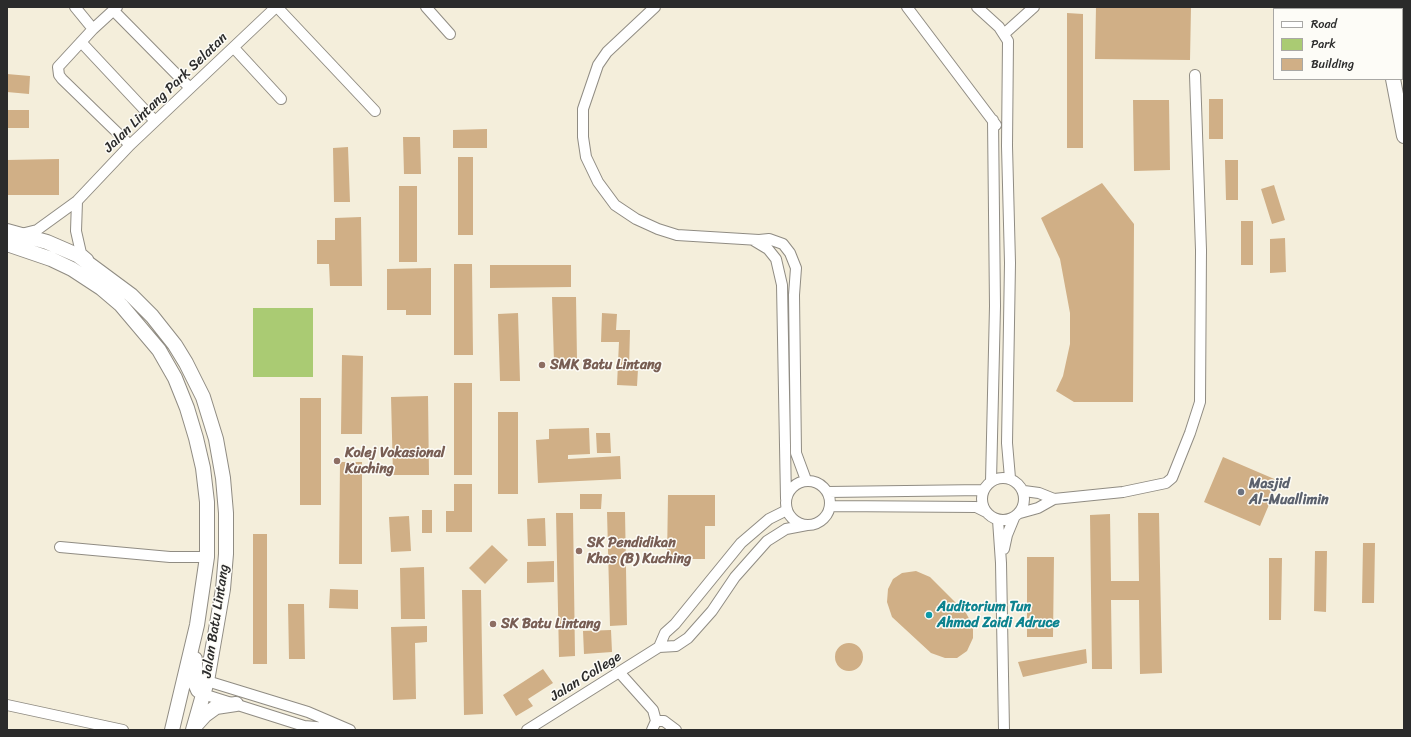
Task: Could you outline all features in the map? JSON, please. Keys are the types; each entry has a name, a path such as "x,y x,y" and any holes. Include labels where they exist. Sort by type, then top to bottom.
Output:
{"main road":[{"path":"1393,80 1404,136"},
{"name":"Jalan Batu Lintang","path":"14,233 47,242 77,255 131,295 152,316 175,345 203,397 216,440 223,478 226,513 226,554 224,589 194,729"},
{"name":"Jalan Batu Lintang","path":"7,244 72,269 101,288 121,305 159,350 175,378 196,438 207,502 207,557 197,625 173,726"},
{"path":"173,726 188,693 202,686 197,625"},
{"path":"194,729 205,715 216,707 236,704"}],"street":[{"path":"75,7 93,29"},
{"path":"276,7 375,111"},
{"name":"Jalan Lintang Park Selatan","path":"14,233 37,230 77,201 130,145 276,7"},
{"path":"426,7 450,34"},
{"path":"655,7 607,52 598,65 583,109 583,136 586,157 598,182 615,205 636,219 658,230 677,235 759,240 769,239 783,244 790,253 796,268 794,295 796,453 806,480"},
{"path":"907,7 994,120 1007,146"},
{"path":"977,7 1004,34 1008,41 1007,146 1010,262 1007,443 1010,478"},
{"path":"1004,34 1034,7"},
{"path":"130,145 59,75 58,67 93,29 115,9 190,88"},
{"path":"81,42 155,121"},
{"path":"234,48 281,99"},
{"path":"830,506 976,507 998,520 1038,508 1054,499 1123,492 1166,483 1172,478 1190,433 1200,402 1201,250 1195,75"},
{"path":"991,481 994,361 994,120"},
{"path":"77,201 76,232 81,253 96,268"},
{"path":"745,238 758,242 768,249 776,259 782,285 787,510 794,521 807,525"},
{"path":"994,259 1003,258 1010,262"},
{"path":"986,512 982,501 984,490 991,481 997,478 1010,478 1020,485 1024,491 1025,498 1007,535 1001,563"},
{"path":"786,499 791,488 801,482 806,480 819,483 828,492 830,506 828,514 815,524 786,529 767,541 735,577 712,611 688,638 676,646 659,647 665,633 675,624 741,543 769,519 787,510"},
{"path":"828,492 984,490"},
{"path":"1024,491 1039,493 1054,499"},
{"path":"998,520 1001,563 1004,730"},
{"path":"60,547 170,557 207,557"},
{"name":"Jalan College","path":"527,730 659,647"},
{"path":"619,672 653,710 654,725 664,721 676,730"},
{"path":"202,686 236,704 304,726 350,730"},
{"path":"202,686 308,712 350,730"},
{"path":"7,705 122,730"},
{"path":"304,726 311,722 311,717 308,712"}],"green space":[{"path":"253,308 313,308 313,377 253,377"}],"building":[{"path":"1096,7 1191,7 1190,60 1095,59"},
{"path":"1067,13 1083,14 1083,148 1067,148"},
{"path":"7,74 30,76 29,94 7,92"},
{"path":"1209,99 1223,99 1223,139 1209,139"},
{"path":"1133,100 1169,100 1170,170 1134,171"},
{"path":"7,110 29,110 29,128 7,128"},
{"path":"487,129 487,148 453,148 453,130"},
{"path":"403,137 420,137 421,174 404,174"},
{"path":"348,147 350,202 334,202 333,148"},
{"path":"458,157 473,157 473,235 458,235"},
{"path":"59,159 59,195 7,195 7,160"},
{"path":"1225,160 1238,160 1238,200 1226,200"},
{"path":"1102,183 1134,224 1133,402 1074,402 1056,391 1063,376 1070,344 1070,313 1060,259 1041,218"},
{"path":"1274,185 1285,220 1272,224 1261,189"},
{"path":"399,186 417,186 417,262 399,262"},
{"path":"361,217 362,286 330,286 329,264 317,264 317,240 335,240 335,218"},
{"path":"1241,221 1253,221 1253,265 1241,265"},
{"path":"1285,238 1286,272 1270,273 1270,239"},
{"path":"454,264 472,264 473,355 454,355"},
{"path":"490,265 571,265 571,287 490,288"},
{"path":"431,268 431,315 406,315 406,310 387,310 387,269"},
{"path":"552,297 576,297 577,361 554,362"},
{"path":"518,313 520,381 500,381 498,314"},
{"path":"602,313 617,314 616,330 630,330 629,369 638,369 637,386 617,385 619,342 601,342"},
{"path":"342,355 363,356 362,434 341,434"},
{"path":"454,383 472,383 472,475 454,475"},
{"path":"428,396 429,475 393,475 391,397"},
{"path":"300,398 321,398 321,505 300,505"},
{"path":"498,412 518,412 518,494 498,494"},
{"path":"589,428 590,454 568,455 568,459 620,456 621,479 538,483 536,440 549,439 549,429"},
{"path":"596,433 610,433 611,453 597,453"},
{"name":"Masjid Al-Muallimin","path":"1223,457 1279,481 1260,526 1204,502"},
{"path":"340,462 362,462 362,564 339,564"},
{"path":"454,484 472,484 472,532 446,532 446,511 454,511"},
{"path":"580,494 602,494 601,509 580,509"},
{"path":"668,495 715,495 715,526 705,526 705,559 667,559"},
{"path":"422,510 432,510 432,533 422,533"},
{"path":"607,512 625,512 627,625 610,626"},
{"path":"556,513 573,513 575,656 559,657"},
{"path":"1138,513 1159,513 1162,673 1140,674 1139,600 1111,600 1112,669 1092,669 1090,515 1110,514 1111,581 1139,581"},
{"path":"409,516 411,551 391,552 389,517"},
{"path":"545,518 546,546 528,546 527,519"},
{"path":"253,534 267,534 267,664 253,664"},
{"path":"1363,543 1375,543 1374,603 1362,603"},
{"path":"492,545 508,560 485,584 469,568"},
{"path":"1315,551 1327,551 1326,612 1314,611"},
{"path":"1027,557 1054,557 1053,637 1027,637"},
{"path":"1269,558 1282,558 1281,620 1269,620"},
{"path":"554,561 554,582 527,583 527,562"},
{"path":"424,567 425,619 401,619 400,568"},
{"name":"Auditorium Tun Ahmad Zaidi Adruce","path":"916,571 930,577 966,613 973,626 973,638 967,651 957,658 945,658 931,653 892,617 887,602 888,589 893,579 902,573"},
{"path":"330,589 358,590 358,609 329,608"},
{"path":"462,590 481,590 483,714 464,715"},
{"path":"288,604 304,604 305,659 289,659"},
{"path":"427,626 427,642 415,643 416,699 393,700 391,627"},
{"path":"611,630 612,652 584,654 583,631"},
{"path":"849,643 859,647 863,657 859,667 849,671 839,667 835,657 839,647"},
{"path":"1086,649 1087,663 1023,677 1018,662"},
{"path":"543,669 553,683 528,699 533,706 516,716 503,695"}],"place":[{"name":"SMK Batu Lintang","path":"542,365"},
{"name":"Kolej Vokasional Kuching","path":"337,461"},
{"name":"Masjid Al-Muallimin","path":"1241,492"},
{"name":"SK Pendidikan Khas (B) Kuching","path":"579,551"},
{"name":"Auditorium Tun Ahmad Zaidi Adruce","path":"929,615"},
{"name":"SK Batu Lintang","path":"493,624"}]}
